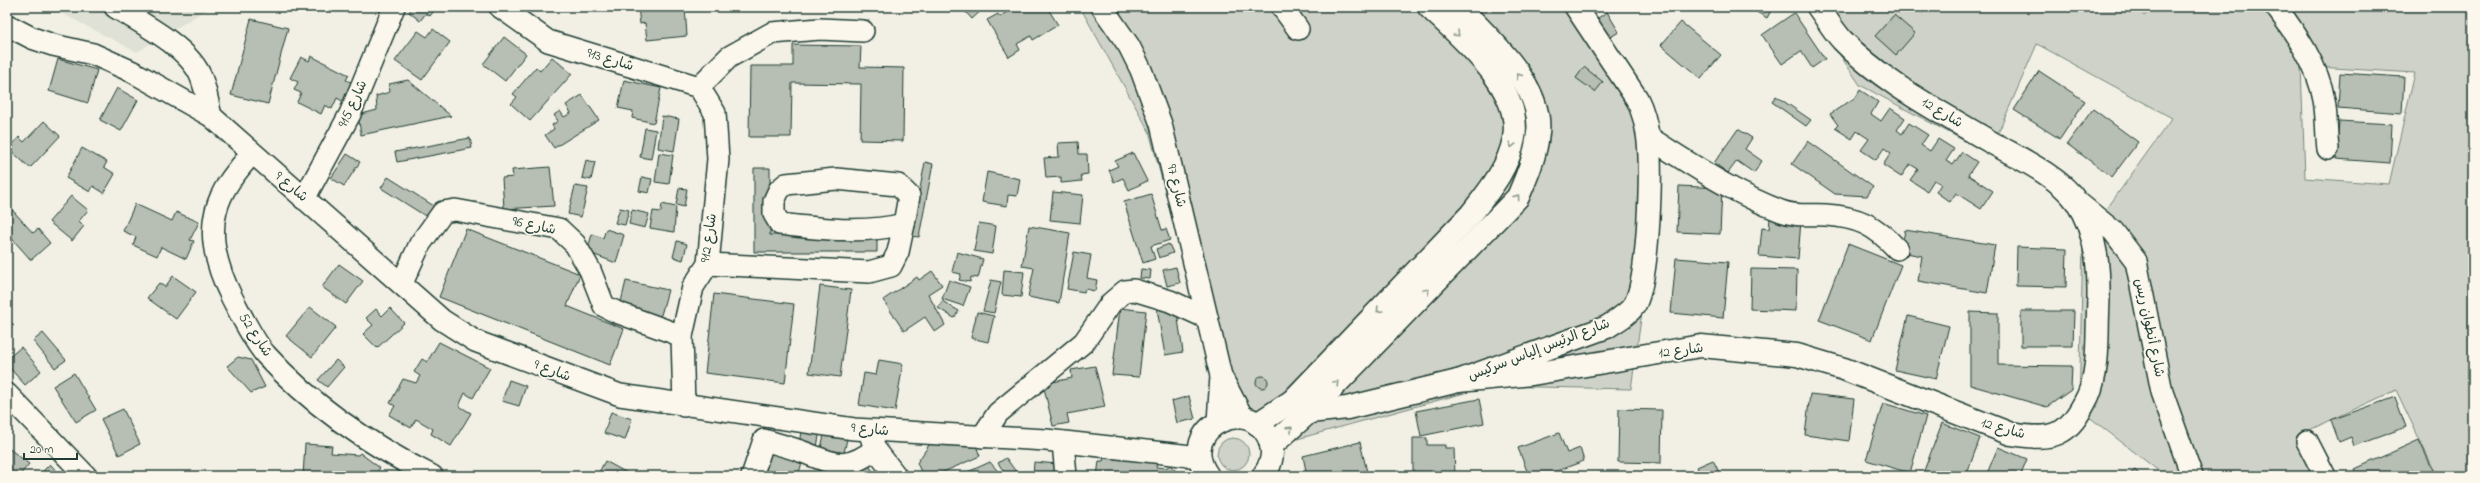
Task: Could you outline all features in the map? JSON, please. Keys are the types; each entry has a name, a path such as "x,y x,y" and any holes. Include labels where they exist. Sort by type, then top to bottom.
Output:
{"main road":[{"path":"1271,446 1300,406 1471,214 1494,184 1511,151 1515,124 1505,93 1491,70 1429,7"},
{"path":"1204,467 1203,438 1208,429 1225,418 1250,421 1300,406 1518,197 1529,171 1539,131 1535,103 1505,55 1459,7"},
{"name":"شارع الرئيس إلياس سركيس","path":"1300,406 1347,408 1458,381 1606,327 1634,304 1641,284 1646,242 1649,169 1648,137 1643,113 1636,99 1576,7"},
{"name":"شارع 12","path":"1458,381 1532,374 1701,346 1797,355 1844,368 2011,434 2035,438 2051,436 2064,431 2077,418 2090,391 2096,358 2098,273 2094,238 2075,200 2056,181 1922,101 1871,65 1842,39 1818,7"},
{"path":"1250,421 1264,430 1271,446 1270,464 1266,475"}],"street":[{"path":"115,7 155,32 190,60 201,76 211,116"},
{"name":"شارع 915","path":"304,198 350,114 394,7"},
{"name":"شارع 913","path":"500,7 548,41 699,87"},
{"name":"شارع 97","path":"1102,7 1129,46 1141,70 1161,124 1221,376 1218,422"},
{"path":"1282,7 1298,29"},
{"path":"2276,7 2296,34 2312,62 2324,99 2328,149"},
{"name":"شارع 9","path":"7,24 32,38 53,45 93,54 133,72 211,116 402,283 442,320 475,341 620,395 684,406 882,455 899,433 1063,442 1204,467"},
{"path":"699,87 729,57 772,33 820,29 863,32"},
{"name":"شارع 912","path":"684,406 682,336 693,287 708,264 718,159 715,113 699,87"},
{"path":"1648,137 1741,194 1790,213 1806,216 1825,215 1858,219 1881,232 1897,249"},
{"name":"شارع 52","path":"252,153 231,177 222,192 215,211 212,233 223,280 235,304 265,354 313,402 363,438 432,476"},
{"path":"708,264 869,272 891,266 898,252 908,210 909,196 898,185 836,179 786,184 779,190 774,201 774,214 780,224 814,228 888,228 904,224"},
{"name":"شارع أنطوان ريس","path":"2075,200 2113,231 2136,261 2162,392 2192,476"},
{"name":"شارع 96","path":"402,283 420,244 442,212 455,210 559,229 575,244 590,270 604,306 616,312 682,336"},
{"path":"982,437 998,413 1084,342 1111,302 1125,291 1134,290 1170,301 1207,318"},
{"name":"شارع 97","path":"1221,376 1250,421"},
{"path":"7,394 86,476"},
{"path":"752,476 764,440 804,452 822,461 845,464 882,455 896,448 899,433"},
{"path":"2307,441 2325,476"},
{"path":"1063,442 1066,476"}],"shaded area":[{"path":"49,7 207,7 206,10 137,52"},
{"path":"1080,7 1440,7 1444,12 1450,7 1583,7 1655,166 1644,298 1631,389 1490,386 1279,444 1223,410 1149,131"},
{"path":"1813,7 1915,7 1923,13 1927,7 2136,7 2144,16 2154,7 2473,7 2473,476 2437,476 2396,390 2303,433 2323,476 2165,476 2079,409 2083,242 2172,118 2037,44 1989,154 1860,85 1810,10","holes":["2301,66 2415,73 2389,184 2305,178"]},
{"path":"1230,438 1236,438 1246,445 1249,454 1248,460 1242,467 1236,470 1230,470 1220,463 1217,457 1217,451 1224,441"}],"building":[{"path":"413,7 437,7 430,16 426,13 420,21 409,12"},
{"path":"638,7 685,7 687,36 647,40 645,23 640,24"},
{"path":"961,7 985,7 972,19"},
{"path":"1013,7 1047,7 1058,25 1033,40 1031,36 1017,44 1020,50 1009,57 987,20 998,14 1000,17"},
{"path":"1697,7 1707,7 1702,12"},
{"path":"1748,7 1773,7 1767,18"},
{"path":"1607,12 1619,32 1607,39 1595,20"},
{"path":"1794,13 1825,59 1812,68 1801,51 1782,64 1762,35"},
{"path":"1894,15 1915,33 1896,55 1875,36"},
{"path":"251,19 288,28 268,104 231,95"},
{"path":"1681,22 1721,55 1701,79 1661,45"},
{"path":"433,29 450,42 422,80 395,61 418,31 427,37"},
{"path":"504,37 526,54 505,81 483,64"},
{"path":"793,45 861,46 860,67 904,68 903,141 860,140 861,84 792,83 791,137 749,137 750,66 793,66"},
{"path":"311,56 349,75 346,80 353,83 344,102 337,98 332,109 325,105 321,114 297,102 301,93 294,90 298,82 290,78 301,57 309,61"},
{"path":"552,57 572,74 530,121 511,104 517,97 513,94 536,67 540,71"},
{"path":"58,59 97,70 88,103 49,91"},
{"path":"1584,67 1603,82 1595,92 1576,78"},
{"path":"2039,71 2085,101 2060,139 2014,110"},
{"path":"2340,73 2404,77 2402,113 2338,108"},
{"path":"408,80 451,116 361,135 358,115 377,110 376,96 390,92 389,84"},
{"path":"624,80 661,88 654,123 632,118 633,111 618,108"},
{"path":"117,88 138,100 121,131 100,120"},
{"path":"1860,90 1878,102 1871,114 1881,121 1890,108 1905,118 1897,130 1902,134 1909,123 1928,135 1921,145 1930,151 1938,139 1954,149 1946,161 1953,165 1962,152 1977,162 1968,175 1993,191 1981,209 1956,193 1950,202 1936,192 1941,184 1934,180 1927,191 1910,180 1918,169 1910,164 1901,177 1883,165 1891,153 1884,148 1876,160 1861,150 1869,139 1857,131 1852,139 1835,128 1838,125 1830,114 1856,97"},
{"path":"582,95 599,120 554,148 545,135 554,129 552,125 558,121 554,115 560,111 564,117 571,113 566,105"},
{"path":"1776,96 1811,120 1806,126 1772,102"},
{"path":"2093,109 2138,142 2112,177 2067,144"},
{"path":"662,116 679,119 674,151 658,148"},
{"path":"44,121 60,136 30,168 9,149 19,137 24,142"},
{"path":"2339,121 2392,124 2390,163 2336,159"},
{"path":"645,128 656,130 651,159 640,157"},
{"path":"1738,129 1752,138 1745,149 1762,161 1754,173 1737,161 1728,173 1714,163"},
{"path":"470,138 472,148 397,162 395,152"},
{"path":"1808,141 1873,187 1867,196 1835,194 1792,164"},
{"path":"1078,142 1079,154 1087,154 1088,174 1081,175 1082,181 1061,183 1061,177 1046,178 1044,158 1059,157 1058,143"},
{"path":"82,148 107,162 104,167 115,174 104,193 93,186 90,192 66,178"},
{"path":"659,153 673,155 669,184 655,182"},
{"path":"1133,153 1147,181 1129,190 1123,178 1114,182 1109,170 1118,166 1115,161"},
{"path":"347,154 360,162 344,186 331,178"},
{"path":"586,160 595,162 591,180 582,178"},
{"path":"925,162 933,164 919,237 911,236"},
{"path":"550,167 554,206 504,209 502,178 513,177 512,170"},
{"path":"754,168 770,168 770,235 877,235 877,252 754,252"},
{"path":"987,172 1020,179 1017,196 1008,195 1007,206 982,202"},
{"path":"388,177 434,206 427,217 381,188"},
{"path":"642,177 652,179 649,193 639,191"},
{"path":"575,186 588,188 581,217 568,214"},
{"path":"1679,186 1722,188 1720,234 1677,232"},
{"path":"679,188 687,189 684,207 676,205"},
{"path":"1053,192 1083,195 1080,223 1050,220"},
{"path":"1151,194 1162,230 1166,229 1170,240 1151,246 1155,259 1143,263 1124,202"},
{"path":"71,196 88,210 79,221 84,226 72,241 49,222"},
{"path":"7,204 33,233 38,229 50,243 31,260 7,233"},
{"path":"135,204 172,221 176,212 199,222 190,240 194,241 186,259 161,247 157,256 133,245 136,237 123,231"},
{"path":"662,204 676,207 674,232 650,228 653,211 661,212"},
{"path":"620,208 629,210 625,225 615,223"},
{"path":"632,210 649,214 645,228 629,224"},
{"path":"1770,218 1801,220 1798,259 1759,256 1762,228 1769,229"},
{"path":"979,223 996,226 992,254 974,251"},
{"path":"1029,226 1070,233 1059,303 1028,297 1034,268 1022,266"},
{"path":"466,229 580,274 567,306 624,329 610,365 439,297"},
{"path":"606,229 624,235 616,263 587,252 592,234 603,238"},
{"path":"1905,230 1995,245 1987,293 1918,281 1922,256 1901,252"},
{"path":"677,241 687,244 683,260 673,257"},
{"path":"1169,244 1173,253 1159,258 1156,249"},
{"path":"1848,244 1901,265 1872,340 1819,320"},
{"path":"2017,247 2067,249 2066,287 2016,286"},
{"path":"957,252 983,259 978,278 971,277 970,282 959,280 961,274 952,272"},
{"path":"1074,252 1091,255 1087,278 1097,280 1095,291 1085,289 1084,292 1067,289"},
{"path":"1676,258 1728,262 1723,318 1671,313"},
{"path":"339,264 363,281 346,304 322,287"},
{"path":"1176,267 1180,283 1167,286 1163,270"},
{"path":"1141,269 1151,270 1150,279 1140,278"},
{"path":"1751,269 1797,270 1796,311 1750,309"},
{"path":"1004,270 1024,272 1021,297 1002,295"},
{"path":"932,271 942,285 928,294 945,325 935,332 925,317 904,331 883,300 917,277 919,280"},
{"path":"173,276 196,292 176,319 147,298 159,283 165,287"},
{"path":"949,280 970,287 963,306 942,299"},
{"path":"991,280 1001,282 994,313 983,311"},
{"path":"626,281 668,290 661,315 657,318 619,310"},
{"path":"820,286 851,290 840,377 809,373"},
{"path":"714,294 794,304 785,383 705,373"},
{"path":"942,301 959,311 954,318 938,308"},
{"path":"1176,306 1183,352 1165,355 1157,309"},
{"path":"310,307 336,327 312,357 286,336"},
{"path":"390,308 404,323 377,348 363,334 373,325 366,318 376,309 382,316"},
{"path":"1120,308 1146,311 1139,377 1112,375"},
{"path":"2021,311 2074,311 2073,346 2021,346"},
{"path":"977,312 994,316 988,342 971,338"},
{"path":"1970,312 1998,313 1998,365 2072,366 2071,390 2047,407 1970,385"},
{"path":"1908,316 1949,326 1936,379 1895,370"},
{"path":"7,318 14,325 7,332"},
{"path":"43,333 66,360 55,368 33,341"},
{"path":"439,342 490,368 473,398 465,393 459,406 471,413 451,446 431,434 433,429 416,419 411,428 389,415 395,406 390,403 403,379 416,383 420,376 414,372 422,359 427,362"},
{"path":"21,347 41,371 25,385 7,365 7,359"},
{"path":"238,357 251,360 265,387 251,393 227,366"},
{"path":"336,360 344,367 327,387 318,380"},
{"path":"879,360 903,364 895,411 859,405 864,373 876,375"},
{"path":"1095,366 1105,407 1067,414 1069,423 1053,426 1043,384 1072,378 1071,370"},
{"path":"74,373 96,410 76,422 53,386"},
{"path":"1264,376 1267,377 1267,387 1260,388 1257,387 1256,380 1257,377"},
{"path":"509,380 526,386 519,406 502,401"},
{"path":"1810,394 1854,399 1849,441 1805,435"},
{"path":"1189,396 1195,419 1177,423 1172,401"},
{"path":"2395,397 2406,427 2354,446 2351,437 2339,442 2331,420"},
{"path":"1479,399 1484,423 1421,436 1416,411"},
{"path":"1883,403 1926,416 1910,473 1866,460"},
{"path":"123,409 140,444 119,455 101,419"},
{"path":"1619,409 1662,410 1661,463 1618,462"},
{"path":"611,412 632,419 625,440 604,433"},
{"path":"1942,423 1980,438 1966,476 1922,476"},
{"path":"802,427 820,431 817,447 799,443"},
{"path":"1559,433 1567,453 1580,448 1584,461 1543,476 1529,476 1518,448"},
{"path":"824,435 847,439 844,453 821,448"},
{"path":"946,437 973,438 980,456 934,476 923,476 917,463 929,445"},
{"path":"1413,438 1427,438 1427,445 1445,445 1445,448 1454,448 1455,476 1427,476 1427,472 1413,472"},
{"path":"2419,440 2433,470 2421,476 2358,476 2355,469"},
{"path":"1360,442 1368,476 1307,476 1303,456"},
{"path":"305,444 332,446 331,453 358,455 360,453 380,468 374,476 303,476"},
{"path":"7,447 29,464 19,476 7,476"},
{"path":"773,447 804,456 798,476 764,476"},
{"path":"1998,447 2027,459 2020,476 1986,476"},
{"path":"1006,458 1019,476 1007,476 998,463"},
{"path":"1104,458 1157,462 1156,467 1166,468 1170,465 1181,476 1097,476 1099,461 1103,461"},
{"path":"1713,460 1721,476 1701,476 1697,467"},
{"path":"605,461 629,474 628,476 597,476"},
{"path":"866,461 876,476 844,476"},
{"path":"990,462 1002,476 959,476"},
{"path":"1034,462 1058,464 1056,476 1033,476"},
{"path":"50,464 61,476 38,476"},
{"path":"2135,470 2141,476 2128,476"}]}
